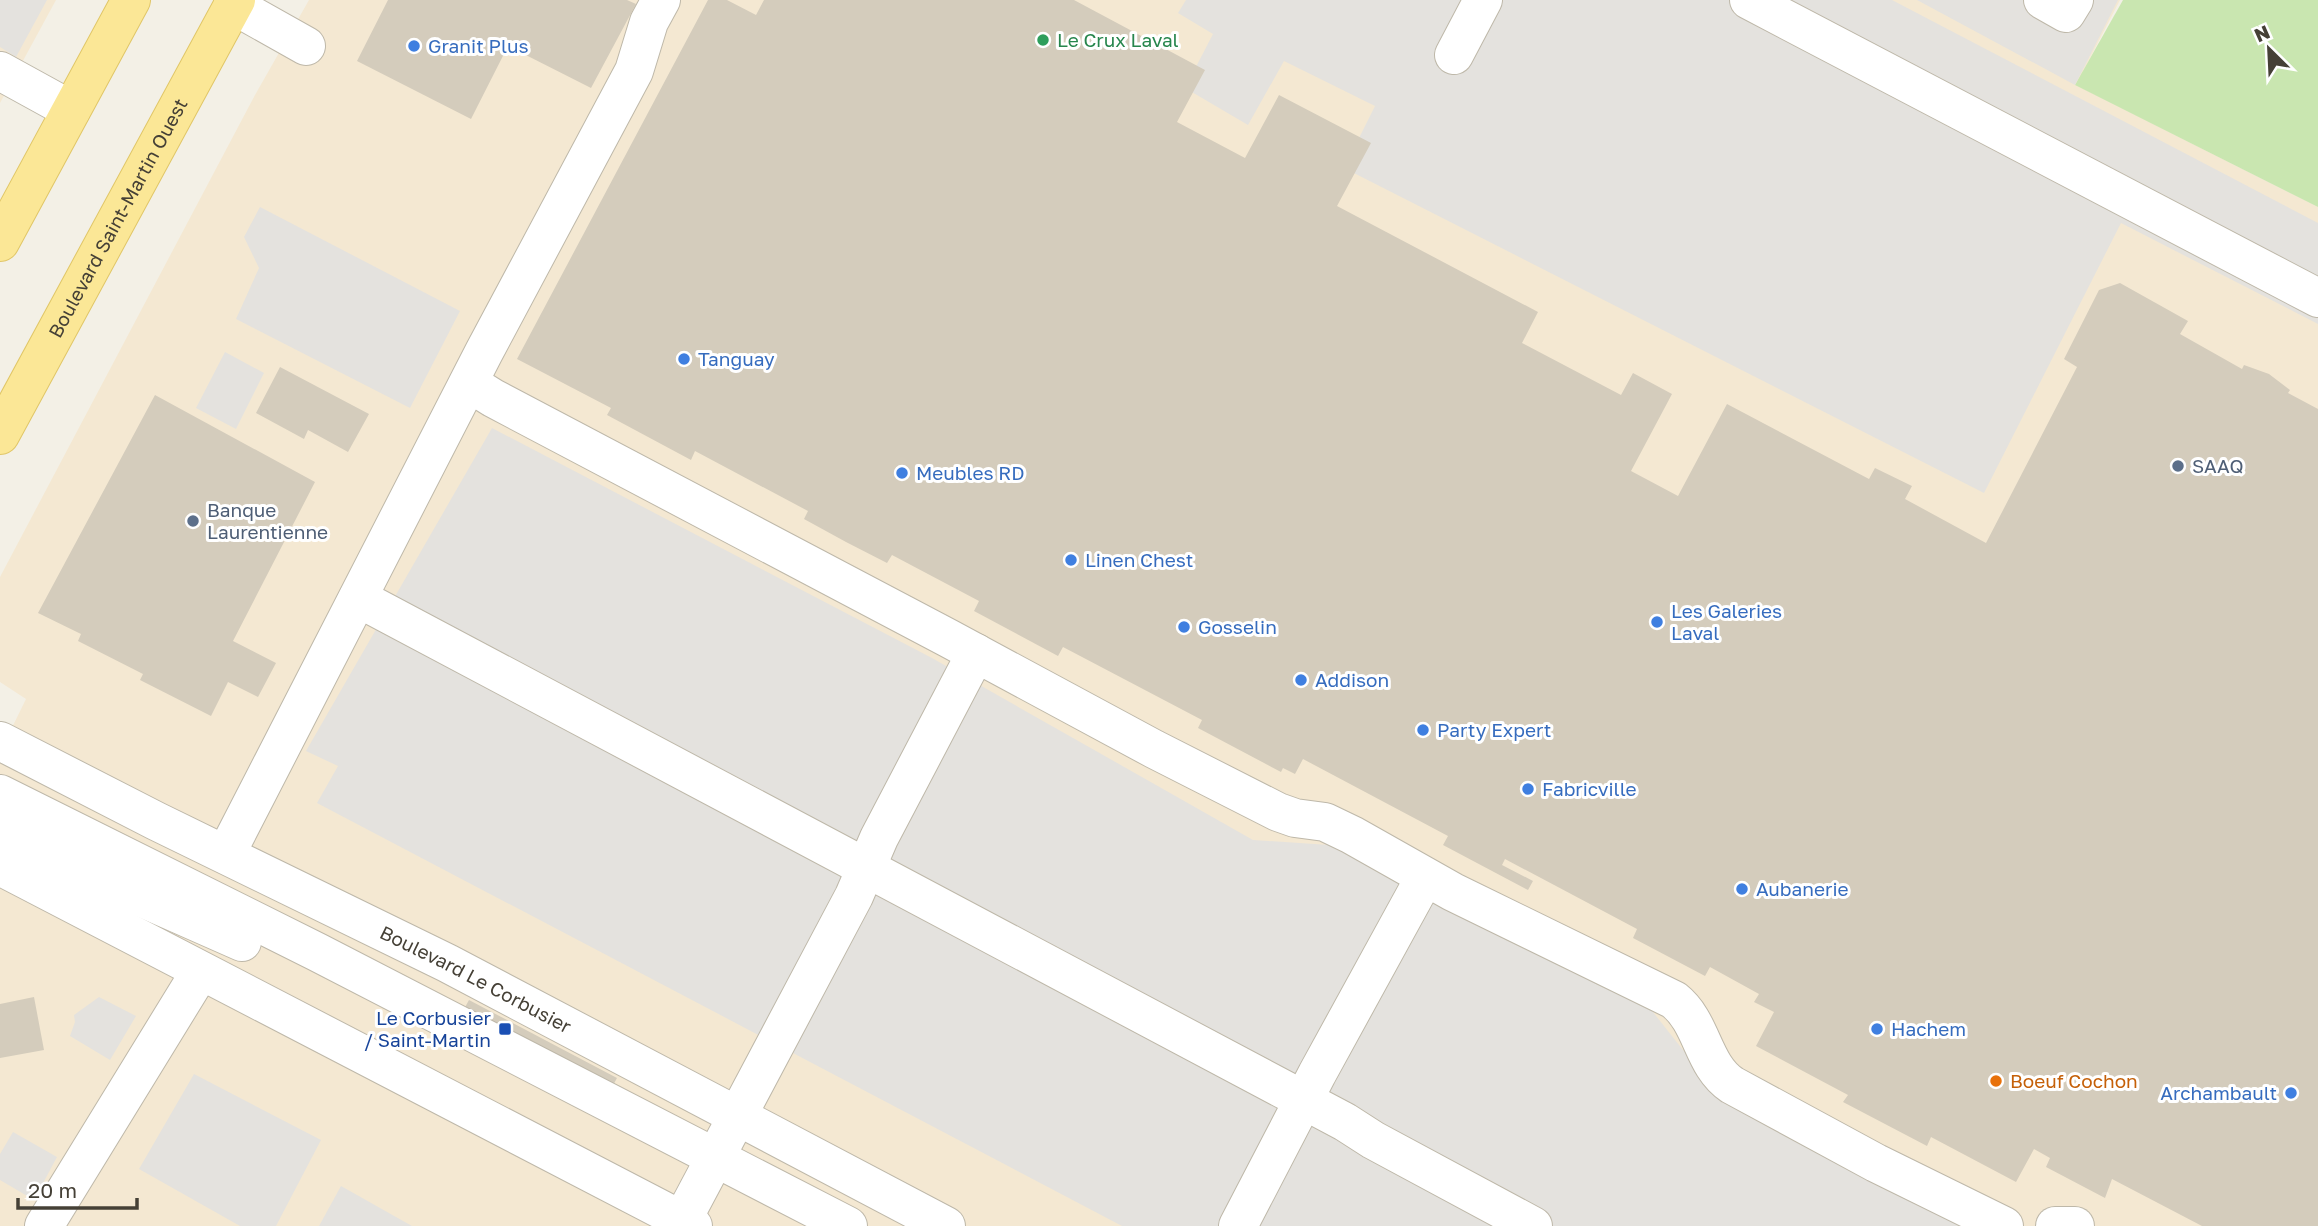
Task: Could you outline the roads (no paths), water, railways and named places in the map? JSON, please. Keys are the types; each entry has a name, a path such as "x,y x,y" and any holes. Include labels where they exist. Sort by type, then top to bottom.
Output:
{"main road":[{"path":"0,242 131,0"},
{"name":"Boulevard Saint-Martin Ouest","path":"0,435 234,3"}],"street":[{"path":"226,854 469,383 634,71 649,22 661,0"},
{"path":"1454,55 1483,0"},
{"path":"1749,0 2318,298"},
{"path":"2043,0 2066,13 2074,0"},
{"path":"234,3 306,46"},
{"path":"0,71 71,110"},
{"path":"469,383 1251,799 1295,818 1325,822 1425,877 1674,1000 1690,1017 1716,1072 1732,1086 1876,1163 2004,1226"},
{"path":"358,598 950,910 1089,988 1345,1122 1373,1140 1532,1226"},
{"path":"0,866 685,1224 711,1167 976,653"},
{"name":"Boulevard Le Corbusier","path":"0,741 447,963 946,1226"},
{"path":"0,794 317,952 711,1167 801,1226"},
{"path":"0,828 79,870 304,970 711,1167 848,1226"},
{"path":"1238,1226 1425,877"},
{"path":"44,1226 200,972"},
{"path":"2055,1226 2075,1226"}],"place":[{"name":"Le Crux Laval","path":"1043,40"},
{"name":"Granit Plus","path":"414,46"},
{"name":"Tanguay","path":"684,359"},
{"name":"SAAQ","path":"2178,466"},
{"name":"Meubles RD","path":"902,473"},
{"name":"Banque Laurentienne","path":"193,521"},
{"name":"Linen Chest","path":"1071,560"},
{"name":"Les Galeries Laval","path":"1657,622"},
{"name":"Gosselin","path":"1184,627"},
{"name":"Addison","path":"1301,680"},
{"name":"Party Expert","path":"1423,730"},
{"name":"Fabricville","path":"1528,789"},
{"name":"Aubanerie","path":"1742,889"},
{"name":"Le Corbusier / Saint-Martin","path":"505,1029"},
{"name":"Hachem","path":"1877,1029"},
{"name":"Boeuf Cochon","path":"1996,1081"},
{"name":"Archambault","path":"2291,1093"}]}
